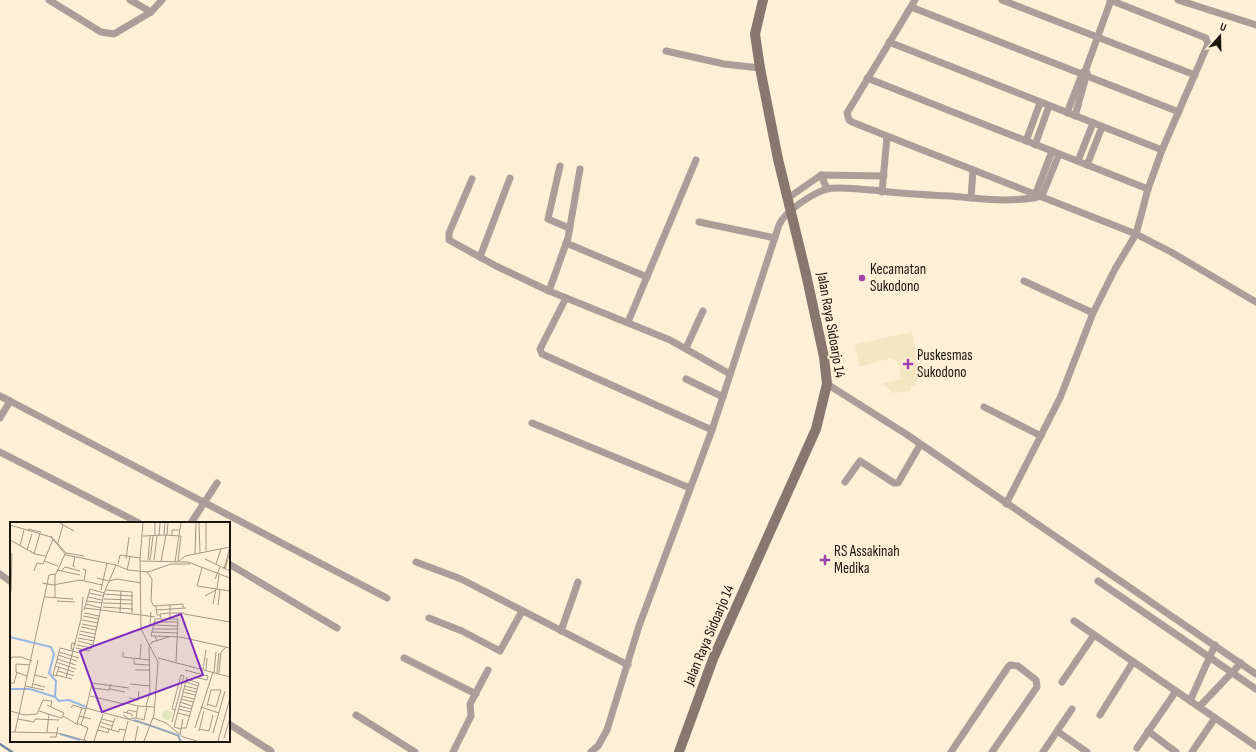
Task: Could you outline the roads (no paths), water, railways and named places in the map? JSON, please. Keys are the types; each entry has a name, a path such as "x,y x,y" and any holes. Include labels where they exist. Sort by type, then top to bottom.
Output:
{"main road":[{"name":"Jalan Raya Sidoarjo 14","path":"679,752 713,659 816,429 827,384 824,357 760,68 756,34 763,0"}],"street":[{"path":"49,0 105,34 114,34 151,12 162,0"},
{"path":"130,0 151,12"},
{"path":"915,0 848,111 847,116 852,122 1136,234 1171,252 1256,302"},
{"path":"1002,0 1195,75"},
{"path":"1006,504 1060,398 1093,313 1115,269 1136,234 1148,189 1162,150 1208,44 1206,38 1110,0 1085,73 1067,113"},
{"path":"1178,0 1256,25"},
{"path":"911,7 1085,73 1179,112"},
{"path":"889,42 1162,150"},
{"path":"666,51 724,64 760,68"},
{"path":"1075,116 1085,73"},
{"path":"868,78 1148,189"},
{"path":"1026,141 1040,102"},
{"path":"1035,144 1049,106"},
{"path":"1078,161 1093,123"},
{"path":"1087,165 1102,127"},
{"path":"882,192 888,136"},
{"path":"1037,196 1052,151"},
{"path":"1037,196 1059,154"},
{"path":"628,322 696,160"},
{"path":"560,166 548,219 569,228"},
{"path":"549,291 566,243 580,169"},
{"path":"971,198 973,170"},
{"path":"788,198 820,175 884,176"},
{"path":"820,175 827,189"},
{"path":"865,189 866,176"},
{"path":"480,257 510,178"},
{"path":"472,179 448,238 480,257 549,291 628,322 686,348 730,374"},
{"path":"591,752 598,746 607,730 639,626 712,430 780,221 802,202 827,189 865,189 882,192 971,198 1037,196"},
{"path":"699,222 775,238"},
{"path":"566,243 646,277"},
{"path":"1024,281 1093,313"},
{"path":"566,298 540,349 542,354 712,430"},
{"path":"686,348 703,311"},
{"path":"686,379 723,397"},
{"path":"827,384 870,410 1256,674"},
{"path":"0,396 387,598"},
{"path":"0,418 10,401"},
{"path":"984,407 1041,436"},
{"path":"532,423 690,488"},
{"path":"845,482 860,461 896,484 920,445"},
{"path":"0,452 137,522"},
{"path":"192,522 217,483"},
{"path":"416,562 461,579 628,665"},
{"path":"230,565 337,628"},
{"path":"0,574 10,581"},
{"path":"1098,581 1256,689"},
{"path":"560,631 578,582"},
{"path":"429,618 462,631 500,651 522,611"},
{"path":"1074,621 1256,746"},
{"path":"1062,682 1094,635"},
{"path":"1190,701 1215,645"},
{"path":"404,658 476,694"},
{"path":"1100,715 1133,662"},
{"path":"1199,707 1241,663"},
{"path":"951,752 1008,667 1010,665 1018,666 1036,680 1037,687 992,752"},
{"path":"453,752 471,716 470,704 488,670"},
{"path":"1137,748 1176,691"},
{"path":"1043,752 1072,709"},
{"path":"356,715 415,752"},
{"path":"1192,752 1215,718"},
{"path":"230,725 271,751"},
{"path":"1057,731 1087,752"},
{"path":"1148,731 1176,752"}],"waterway":[{"path":"0,744 12,752"}],"place":[{"name":"Kecamatan Sukodono","path":"862,278"},
{"name":"Puskesmas Sukodono","path":"908,364"},
{"name":"RS Assakinah Medika","path":"825,560"}]}
